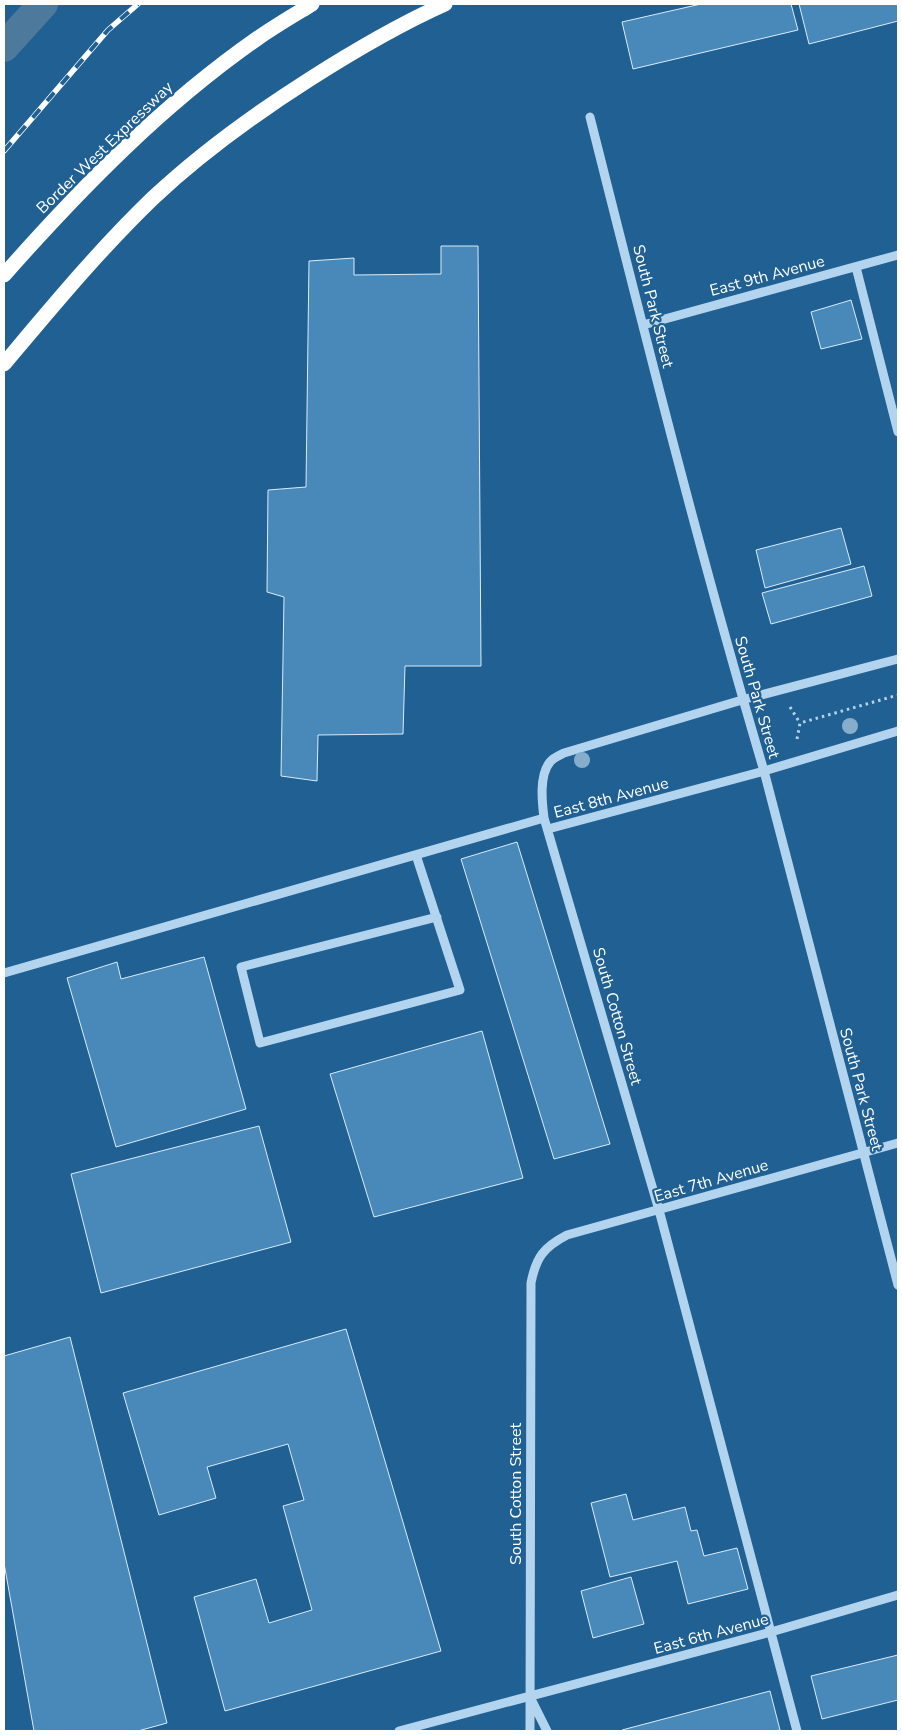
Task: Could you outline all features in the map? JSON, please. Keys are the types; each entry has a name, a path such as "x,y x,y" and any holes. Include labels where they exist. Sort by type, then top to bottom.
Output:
{"highway":[{"name":"Border West Expressway","path":"4,275 52,220 136,137 191,89 258,38 312,4"},
{"path":"4,364 84,268 154,197 218,144 260,111 341,59 408,20 446,4"}],"street":[{"name":"South Park Street","path":"590,117 643,325 742,700 764,771 898,1285"},
{"name":"East 9th Avenue","path":"643,325 898,255"},
{"path":"856,266 898,432"},
{"name":"East 8th Avenue","path":"898,659 742,700 564,752 550,762 543,777 542,799 544,818 548,830 764,771 898,731"},
{"path":"4,972 544,818"},
{"name":"South Cotton Street","path":"548,830 660,1210 797,1731"},
{"path":"416,855 460,990 260,1043 241,967 436,917"},
{"name":"East 7th Avenue","path":"539,1258 551,1244 567,1235 898,1143"},
{"name":"South Cotton Street","path":"530,1731 531,1283 539,1258"},
{"name":"East 6th Avenue","path":"399,1731 770,1632 898,1595"},
{"path":"530,1696 548,1731"}],"path":[{"path":"800,723 898,695"},
{"path":"790,706 800,723 797,739"}],"building":[{"path":"701,4 791,4 798,30 633,69 622,22"},
{"path":"799,4 898,4 898,21 809,44"},
{"path":"441,246 478,246 481,666 405,666 403,734 318,735 317,781 281,776 284,597 267,592 268,490 306,487 309,261 354,258 354,275 441,274"},
{"path":"851,300 862,339 821,349 811,312"},
{"path":"841,528 851,564 765,588 756,550"},
{"path":"864,566 872,596 771,624 762,593"},
{"path":"517,842 610,1144 554,1159 461,859"},
{"path":"204,957 246,1109 116,1147 67,978 117,962 121,979"},
{"path":"482,1031 523,1178 374,1217 330,1074"},
{"path":"259,1126 291,1242 101,1293 71,1174"},
{"path":"346,1329 441,1651 225,1711 194,1597 256,1579 269,1623 312,1610 283,1506 304,1500 288,1444 207,1467 216,1498 159,1515 123,1393"},
{"path":"70,1337 167,1723 138,1731 34,1731 4,1563 4,1356"},
{"path":"626,1494 633,1520 685,1507 691,1531 697,1530 704,1556 737,1548 748,1589 688,1604 677,1561 610,1577 591,1503"},
{"path":"631,1577 644,1624 593,1638 581,1591"},
{"path":"898,1655 898,1700 822,1719 811,1676"},
{"path":"770,1691 780,1730 622,1731 622,1730"}],"waterway":[{"path":"4,47 43,4"}],"railway":[{"path":"4,151 108,30 138,4"}]}
